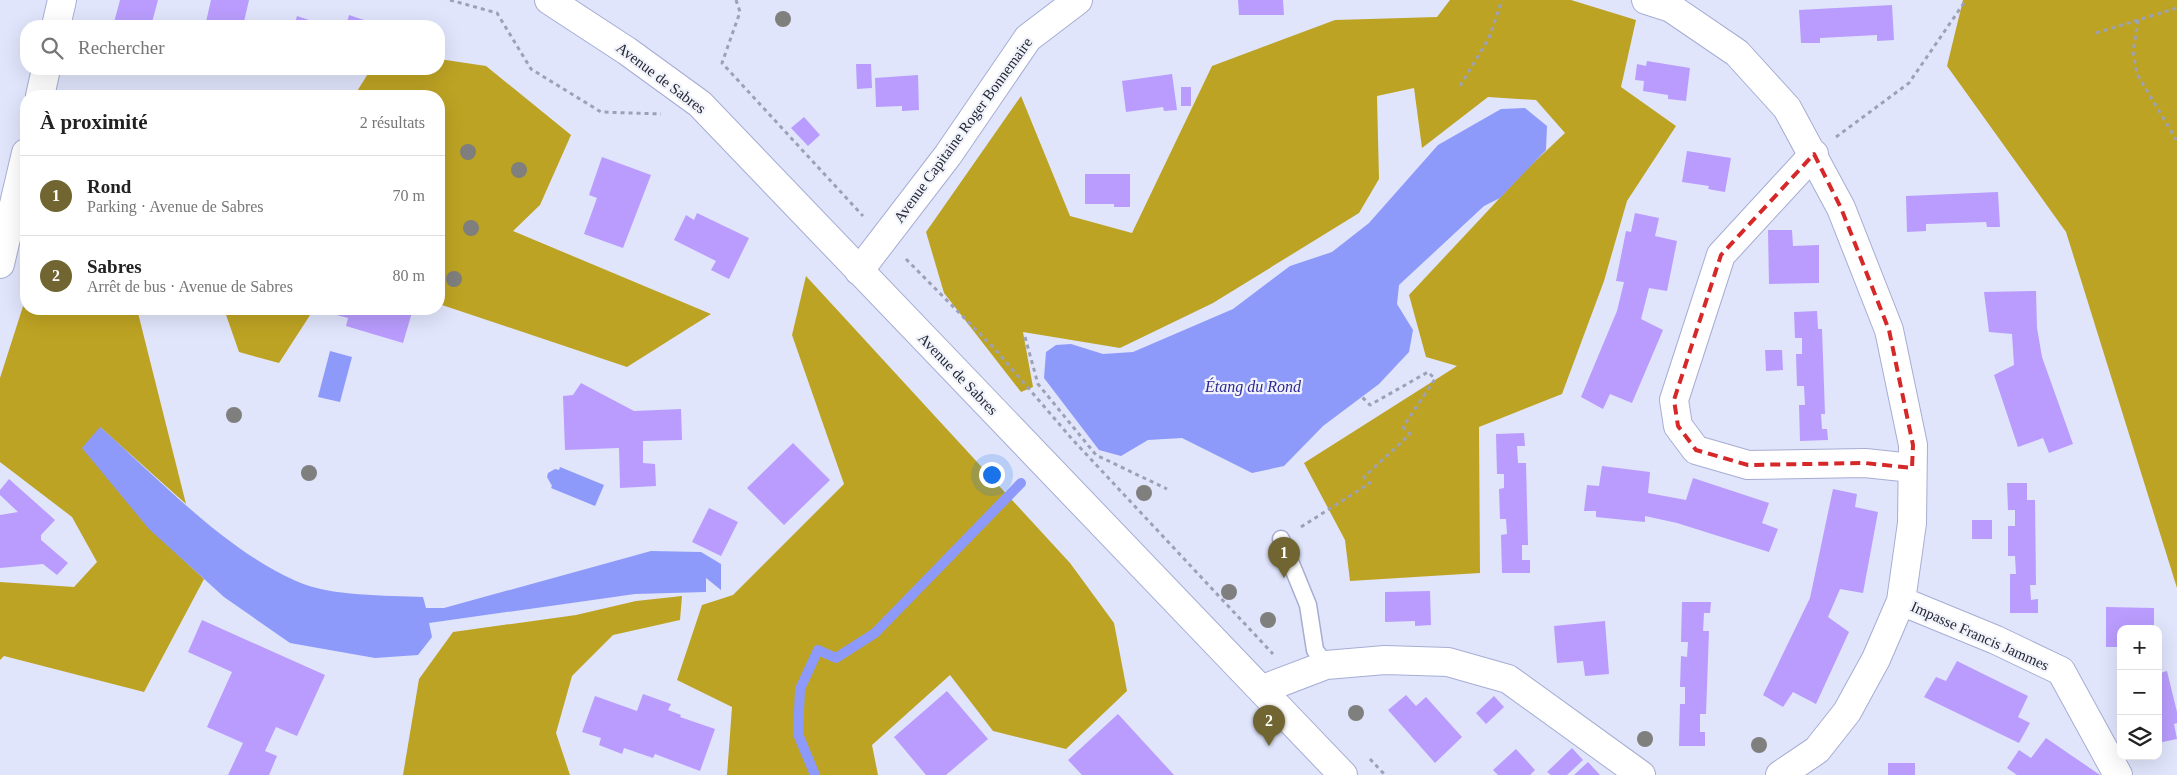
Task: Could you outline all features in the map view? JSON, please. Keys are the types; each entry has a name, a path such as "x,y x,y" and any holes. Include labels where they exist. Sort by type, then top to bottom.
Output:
{"street":[{"path":"57,20 62,0"},
{"name":"Avenue Capitaine Roger Bonnemaire","path":"859,271 948,155 1028,38 1078,0"},
{"path":"1646,0 1671,8 1736,53 1787,108 1814,154 1841,208 1889,330 1914,445 1912,523 1901,601 1876,659 1847,712 1817,750 1780,775"},
{"name":"Avenue de Sabres","path":"561,3 700,104 1263,689 1343,775"},
{"path":"41,90 45,75"},
{"path":"1814,154 1721,255 1674,400 1678,426 1696,450 1748,465 1865,463 1912,468"},
{"path":"0,264 20,179"},
{"name":"Impasse Francis Jammes","path":"1901,601 1996,640 2061,671 2118,775"},
{"path":"1263,689 1326,664 1385,660 1448,662 1508,679 1641,775"}],"lane":[{"path":"1281,539 1308,605 1315,650 1326,664"}],"path":[{"path":"450,0 497,13 531,69 601,112 669,114"},
{"path":"736,0 740,12 722,63 885,238 994,348 1072,439 1294,677"},
{"path":"1460,86 1490,38 1502,0"},
{"path":"1814,154 1909,84 1966,0"},
{"path":"2096,33 2177,8"},
{"path":"2138,20 2133,52 2137,74 2177,142"},
{"path":"1025,337 1038,384 1096,455 1167,489"},
{"path":"1281,539 1370,483 1364,477 1410,434 1403,427 1435,379 1428,372 1370,405 1362,397"},
{"path":"1366,754 1385,775"}],"highlighted area":[{"path":"1814,154 1841,208 1889,330 1913,445 1912,468 1865,463 1748,465 1696,450 1678,426 1674,400 1721,255"}],"shaded area":[{"path":"1450,0 1571,0 1636,20 1621,87 1676,126 1627,201 1604,281 1562,394 1479,427 1480,573 1350,581 1345,540 1304,463 1457,366 1426,357 1409,295 1526,170 1565,133 1536,100 1488,97 1422,148 1414,88 1377,96 1379,179 1359,213 1213,303 1120,348 1023,332 1033,387 1021,392 944,293 926,232 1021,96 1070,216 1132,233 1212,66 1335,20 1437,17"},
{"path":"1963,0 2177,0 2177,588 2066,232 1947,66"},
{"path":"445,60 486,66 571,135 540,205 513,231 711,314 627,367 445,306 445,90 358,90 367,75 445,75"},
{"path":"806,276 1070,563 1114,623 1127,691 1066,749 993,731 950,675 872,745 878,775 727,775 732,707 677,680 702,605 733,595 844,484 792,335"},
{"path":"20,315 139,315 186,504 100,427 149,528 204,579 144,692 4,656 0,660 0,582 74,587 97,562 72,517 0,462 0,378"},
{"path":"226,315 310,315 279,363 239,352"},
{"path":"682,596 680,620 613,635 572,676 556,733 570,775 403,775 419,679 453,632 576,615 636,601"}],"water":[{"name":"Étang du Rond","path":"1525,108 1547,126 1546,150 1500,198 1484,206 1399,285 1397,304 1413,330 1409,352 1379,384 1323,426 1284,466 1252,473 1182,438 1148,440 1121,456 1099,450 1044,378 1046,352 1056,345 1071,344 1103,354 1133,352 1233,309 1290,266 1332,252 1369,223 1438,145 1501,109"},
{"path":"330,351 352,357 340,402 318,397"},
{"path":"100,427 193,512 244,551 270,568 296,581 325,590 342,593 423,597 426,608 444,608 651,551 701,552 721,564 721,590 706,578 706,592 635,594 429,623 432,637 418,655 375,658 290,643 224,597 149,529 82,448"},
{"path":"560,467 604,485 595,506 551,488 552,486 547,477 548,473 555,469 559,470"}],"building":[{"path":"120,0 158,0 153,20 115,20"},
{"path":"211,0 249,0 244,20 206,20"},
{"path":"1238,0 1283,0 1284,15 1239,15"},
{"path":"1892,5 1894,40 1877,41 1877,35 1820,38 1820,43 1801,43 1799,10"},
{"path":"349,15 364,20 348,20"},
{"path":"297,16 309,20 296,20"},
{"path":"1647,61 1690,68 1686,101 1668,99 1668,95 1643,91 1644,81 1635,80 1637,64 1646,66"},
{"path":"856,64 871,64 872,88 857,89"},
{"path":"1172,74 1177,110 1164,111 1163,107 1126,112 1122,81"},
{"path":"918,75 919,110 902,111 902,106 876,107 875,78"},
{"path":"1181,87 1191,87 1191,106 1181,106"},
{"path":"804,117 820,135 808,146 791,128"},
{"path":"1687,151 1731,158 1725,192 1708,189 1709,186 1682,182"},
{"path":"602,157 651,175 623,248 584,234 597,198 589,195"},
{"path":"1085,174 1130,174 1130,207 1114,207 1114,204 1085,204"},
{"path":"1998,192 2000,227 1987,227 1986,222 1926,224 1926,231 1907,232 1906,196"},
{"path":"697,213 749,238 729,279 711,270 716,261 674,240 686,215 694,220"},
{"path":"1635,213 1659,218 1655,236 1677,241 1667,291 1649,288 1641,319 1663,330 1632,403 1610,394 1603,409 1581,397 1617,311 1624,282 1616,281 1626,231 1631,232"},
{"path":"1768,230 1792,230 1793,246 1819,245 1819,283 1769,284"},
{"path":"2036,291 2037,328 2042,357 2073,444 2049,453 2043,438 2018,447 1994,375 2014,365 2012,334 1989,332 1984,292"},
{"path":"1817,311 1818,329 1822,329 1825,414 1821,414 1822,429 1827,429 1828,440 1800,441 1799,405 1805,405 1804,386 1797,386 1796,354 1802,354 1802,338 1795,338 1794,312"},
{"path":"337,315 411,315 403,343 346,326 348,318"},
{"path":"1765,350 1782,350 1783,370 1766,371"},
{"path":"581,383 634,411 681,409 682,440 643,441 643,463 655,464 656,486 620,488 619,448 565,450 563,396 573,395"},
{"path":"1524,433 1525,446 1517,446 1518,463 1526,463 1528,545 1522,545 1522,560 1530,560 1530,573 1502,573 1501,535 1507,534 1506,519 1500,519 1499,489 1504,488 1504,474 1497,474 1496,434"},
{"path":"793,443 830,480 784,525 747,488"},
{"path":"1602,466 1650,472 1648,493 1686,500 1693,478 1769,503 1762,523 1778,529 1769,552 1677,523 1645,516 1645,522 1596,517 1596,511 1584,511 1587,485 1599,486"},
{"path":"9,479 55,520 41,535 41,540 68,563 57,575 43,564 0,568 0,515 18,512 0,495 0,490"},
{"path":"2007,483 2027,483 2027,500 2035,500 2036,585 2030,585 2031,600 2038,599 2038,613 2010,613 2010,574 2016,574 2015,556 2008,556 2008,526 2015,526 2015,510 2008,510"},
{"path":"1833,489 1857,494 1855,507 1878,512 1863,593 1840,589 1828,617 1849,632 1816,704 1793,692 1783,707 1763,695 1810,598"},
{"path":"709,508 738,522 721,556 692,542"},
{"path":"1972,520 1992,520 1992,539 1972,539"},
{"path":"1430,591 1431,625 1415,626 1415,621 1385,622 1385,592"},
{"path":"1682,602 1711,602 1710,613 1704,613 1703,631 1709,631 1706,714 1700,714 1700,732 1705,732 1705,746 1679,746 1680,704 1685,704 1685,687 1680,687 1681,656 1687,657 1688,642 1681,642"},
{"path":"2106,607 2154,608 2154,625 2117,625 2117,647 2106,647"},
{"path":"202,620 325,675 297,736 276,727 265,751 277,756 269,775 228,775 243,743 207,727 232,672 188,652"},
{"path":"1605,621 1609,674 1585,676 1583,661 1557,663 1554,626"},
{"path":"1957,661 2028,696 2018,717 2030,723 2019,743 1924,697 1936,677 1946,681"},
{"path":"2167,671 2177,712 2177,723 2174,724 2177,739 2162,742 2162,672"},
{"path":"947,691 988,739 946,775 926,775 894,737"},
{"path":"643,694 671,704 668,710 681,715 680,717 715,729 700,771 655,754 653,758 624,748 622,754 599,745 601,738 582,732 595,696 637,711"},
{"path":"1406,695 1416,706 1426,697 1462,737 1435,763 1388,710"},
{"path":"1494,696 1504,707 1486,724 1476,713"},
{"path":"1118,714 1174,775 1082,775 1068,760"},
{"path":"2046,738 2100,775 2017,775 2007,768 2019,750 2031,758"},
{"path":"1572,748 1583,760 1567,775 1551,775 1547,772"},
{"path":"1516,749 1535,770 1530,775 1498,775 1493,770"},
{"path":"1588,762 1600,775 1574,775"},
{"path":"1888,763 1915,763 1915,775 1888,775"}],"waterway":[{"path":"815,775 798,734 800,689 818,650 836,658 875,633 1021,483"}],"place":[{"name":"Rond","path":"1284,578"},
{"name":"Sabres","path":"1269,746"}]}
